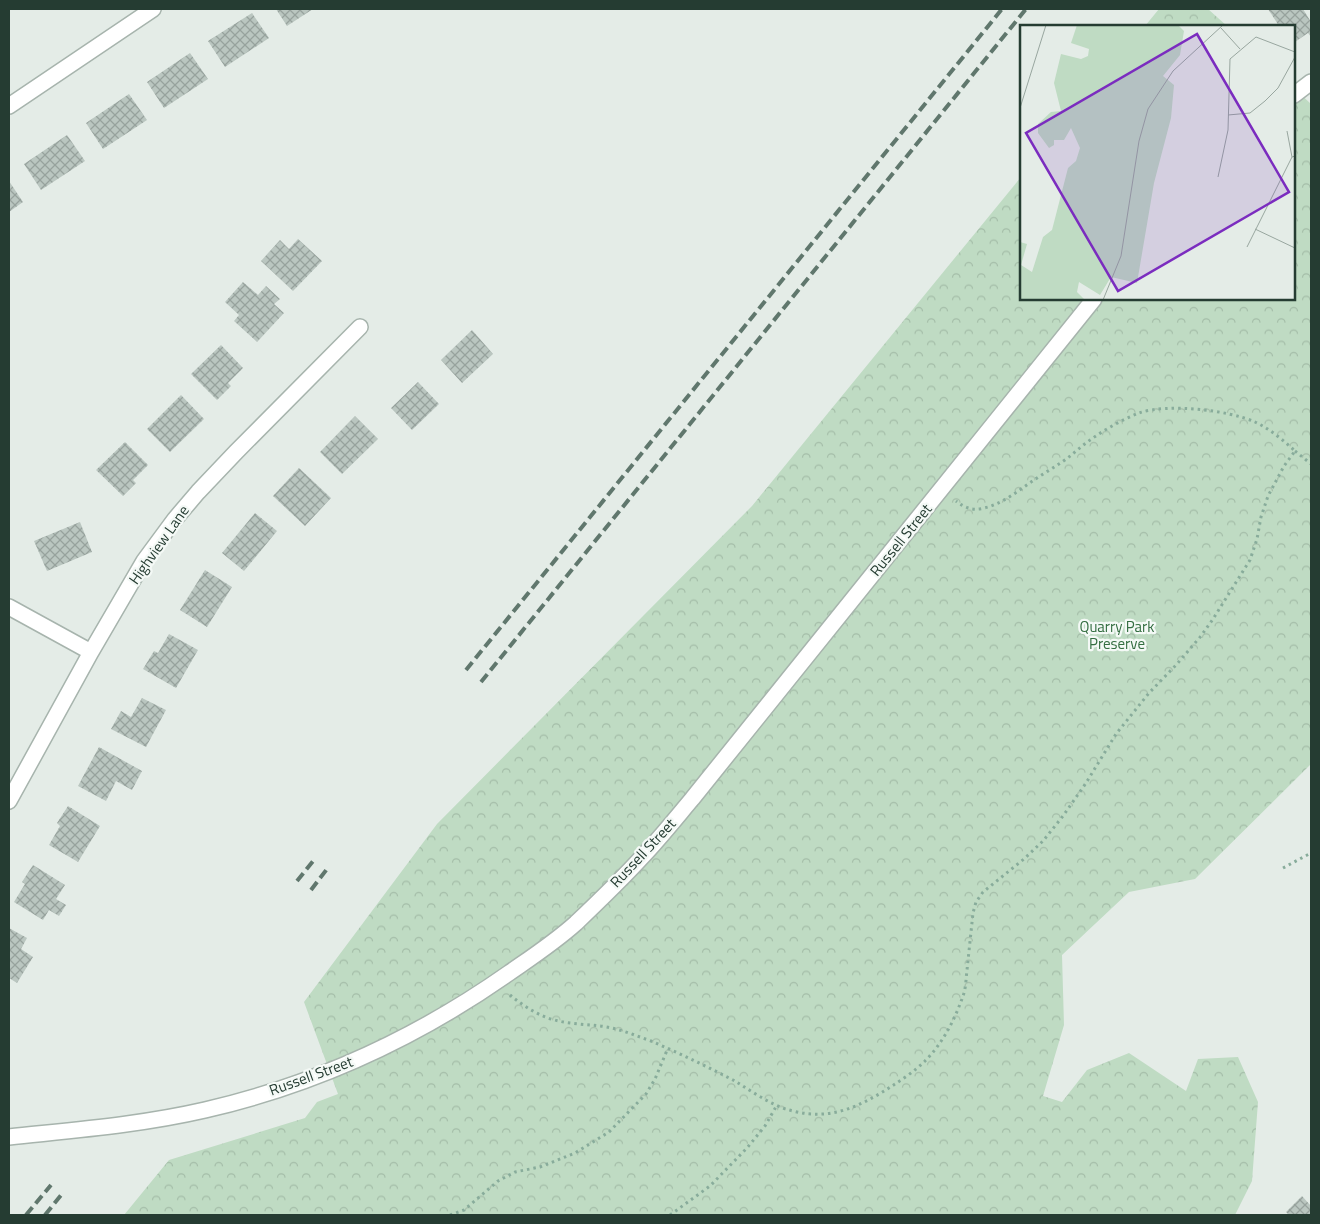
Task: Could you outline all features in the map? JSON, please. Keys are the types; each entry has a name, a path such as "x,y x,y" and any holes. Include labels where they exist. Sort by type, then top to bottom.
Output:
{"street":[{"path":"9,106 153,9"},
{"path":"1295,94 1311,82"},
{"name":"Russell Street","path":"9,1138 144,1122 204,1110 266,1094 358,1059 395,1041 454,1009 535,955 574,924 643,856 692,799 1093,300"},
{"name":"Highview Lane","path":"9,801 91,652 144,561 175,519 223,465 360,327"},
{"path":"9,607 91,652"}],"path":[{"path":"941,490 963,507 972,510 984,508 1015,494 1062,462 1086,442 1122,420 1158,409 1207,410 1254,422 1271,431 1311,464"},
{"path":"497,982 524,1006 548,1018 624,1031 668,1048 725,1076 777,1105 794,1111 818,1114 850,1109 900,1081 925,1061 943,1038 955,1015 964,993 973,913 976,902 983,892 1043,841 1086,783 1116,734 1214,619 1250,560 1268,496 1284,466 1295,451"},
{"path":"1283,868 1311,853"},
{"path":"450,1215 464,1210 498,1181 515,1172 540,1167 575,1153 609,1132 646,1094 655,1079 668,1048"},
{"path":"670,1215 710,1186 765,1126 777,1105"}],"green space":[{"path":"1159,9 1208,9 1226,25 1146,25"},
{"name":"Quarry Park Preserve","path":"1295,89 1311,104 1311,764 1195,879 1129,892 1062,955 1064,1025 1043,1096 1062,1102 1087,1070 1129,1053 1186,1091 1198,1059 1238,1057 1258,1102 1252,1181 1235,1215 124,1215 169,1160 305,1118 317,1102 338,1094 304,1002 437,824 752,506 1020,178 1020,300 1295,300"}],"building":[{"path":"276,9 313,9 287,26"},
{"path":"1268,9 1303,9 1311,22 1311,37 1308,33 1295,42 1295,25 1278,25"},
{"path":"252,13 269,38 225,67 208,41"},
{"path":"190,53 208,79 164,108 147,82"},
{"path":"129,94 147,120 103,149 86,123"},
{"path":"67,135 85,161 41,190 24,164"},
{"path":"9,181 23,202 9,212"},
{"path":"298,239 322,261 293,291 261,261 280,240 289,249"},
{"path":"243,282 258,295 266,286 280,299 274,304 284,313 257,342 234,321 239,315 225,302"},
{"path":"472,330 493,354 462,383 441,360"},
{"path":"221,345 243,368 228,383 231,386 217,400 191,374"},
{"path":"418,382 439,404 412,430 391,408"},
{"path":"181,395 204,419 170,452 147,429"},
{"path":"355,416 378,439 342,474 320,452"},
{"path":"125,442 148,465 133,480 136,483 123,496 96,470"},
{"path":"299,468 331,498 305,526 273,496"},
{"path":"255,513 277,531 244,571 222,553"},
{"path":"80,522 92,552 47,571 34,541"},
{"path":"205,570 232,587 207,627 180,610"},
{"path":"169,634 198,650 176,688 143,669 154,651 158,653"},
{"path":"142,698 166,710 146,747 111,729 121,711 131,717"},
{"path":"99,747 142,771 132,790 116,781 106,801 78,786"},
{"path":"68,806 100,826 78,862 49,845 60,826 57,823"},
{"path":"33,865 65,885 56,899 66,905 59,916 49,910 43,920 14,902 25,884 22,882"},
{"path":"9,928 27,938 21,949 33,957 17,983 9,978"},
{"path":"1302,1196 1311,1206 1311,1215 1289,1215 1286,1212"}],"railway":[{"path":"466,670 1002,9"},
{"path":"481,682 1026,9"},
{"path":"297,881 314,860"},
{"path":"311,890 327,869"},
{"path":"26,1215 51,1185"},
{"path":"45,1215 62,1194"}]}
